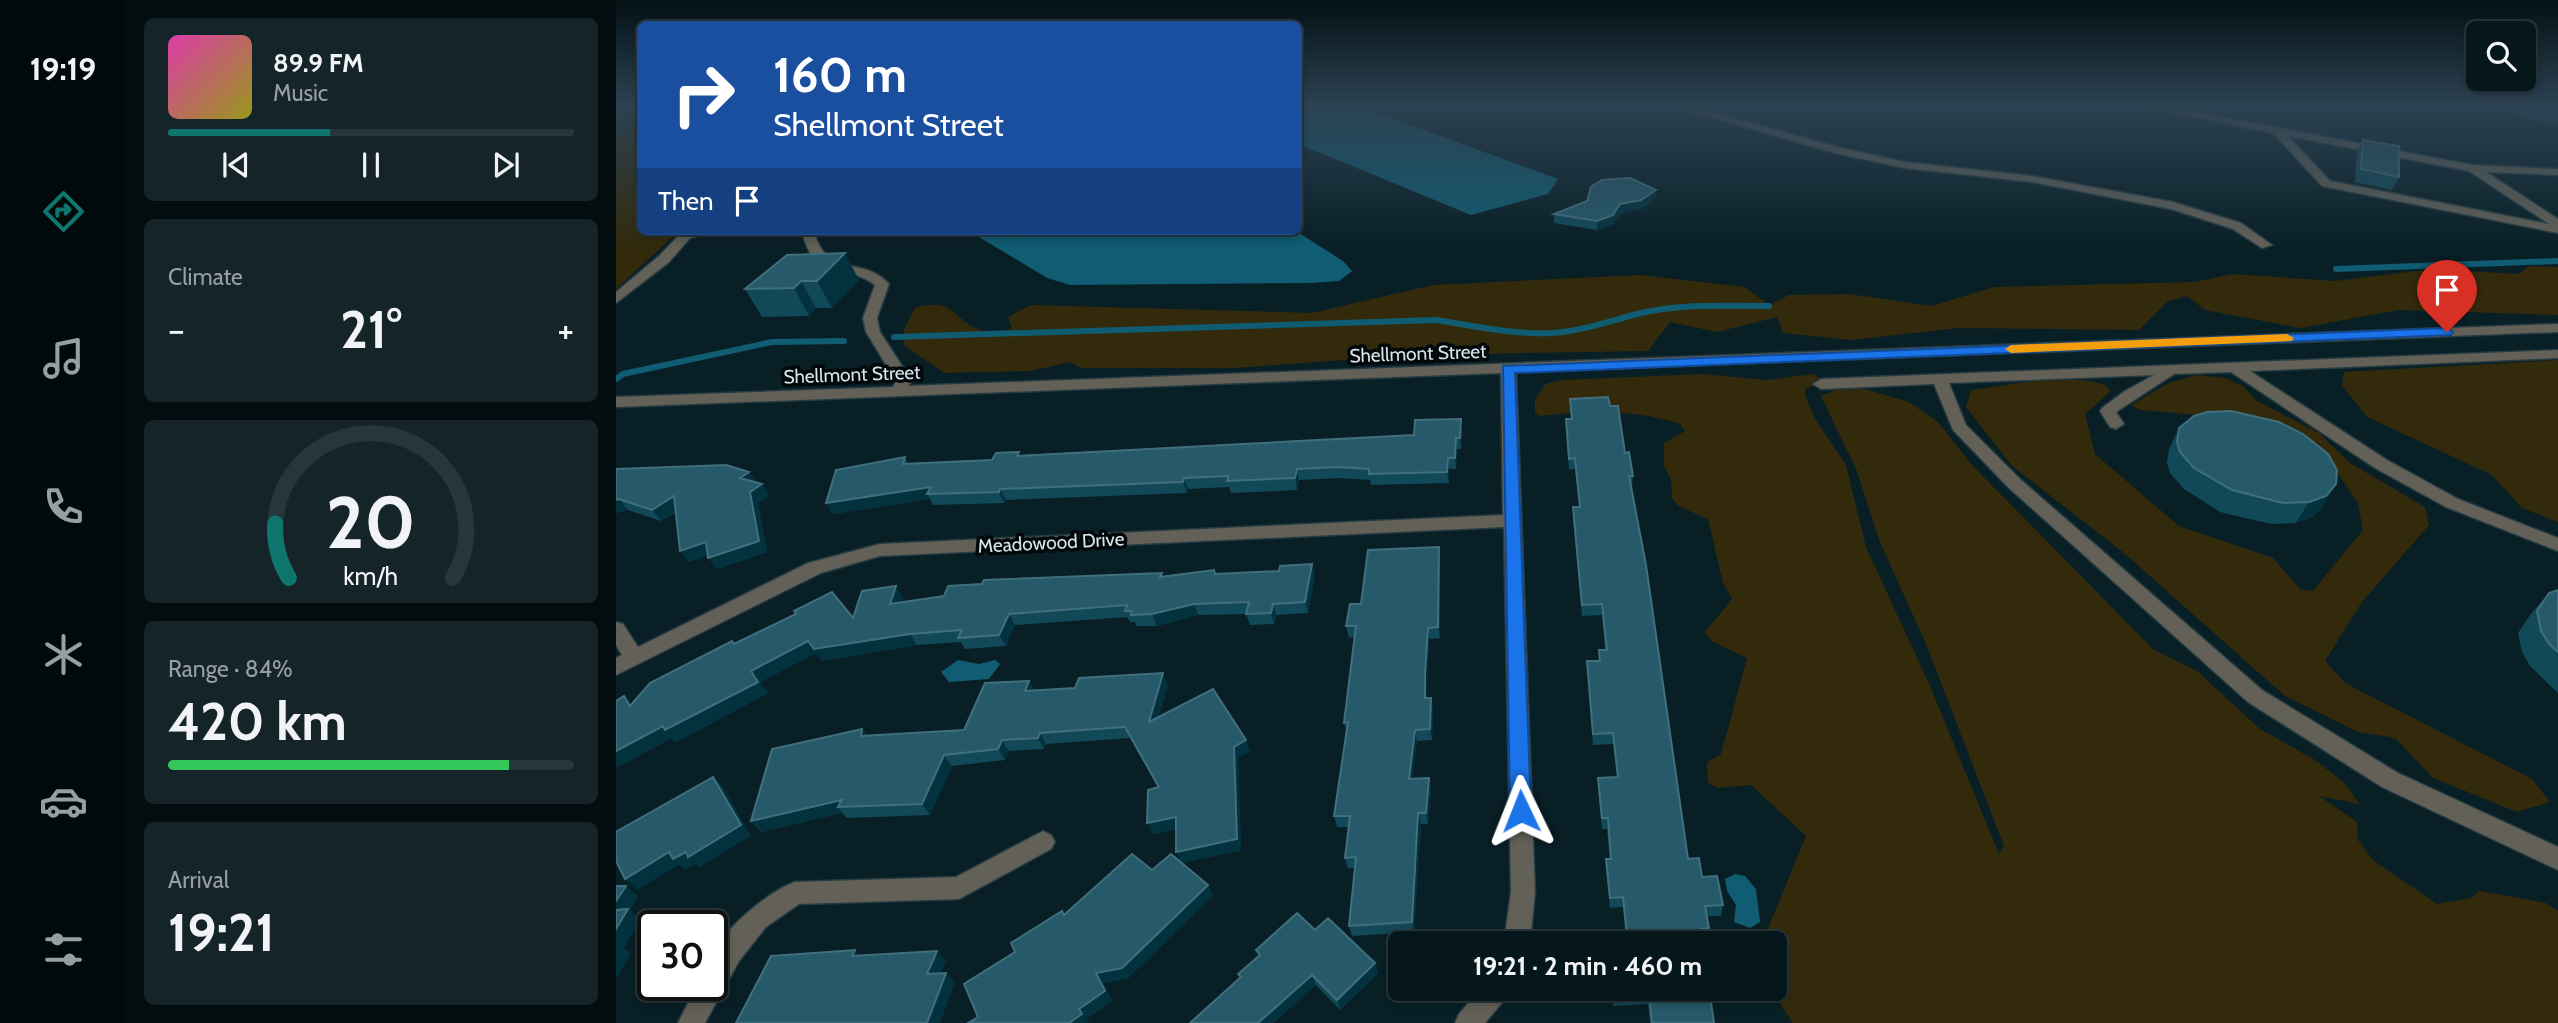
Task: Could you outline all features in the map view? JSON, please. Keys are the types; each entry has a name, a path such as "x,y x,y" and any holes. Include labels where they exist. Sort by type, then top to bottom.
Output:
{"street":[{"path":"1843,152 1892,162 2032,179 2173,206 2237,226 2266,245"},
{"path":"2296,152 2326,184 2558,227"},
{"path":"2386,152 2472,168 2558,172"},
{"path":"2472,168 2558,227"},
{"path":"616,299 686,235"},
{"path":"809,235 812,248 830,265 841,270 865,271 882,284 870,318 873,332 904,381 898,391"},
{"name":"Shellmont Street","path":"616,402 2558,328"},
{"path":"1821,384 1940,382 2558,354"},
{"path":"2235,368 2381,464 2452,503 2558,545"},
{"path":"1508,369 1523,892 1518,931"},
{"path":"2116,424 2108,411 2130,394 2173,371"},
{"path":"1940,382 1959,427 2015,484 2255,696 2390,780 2558,859"},
{"name":"Meadowood Drive","path":"616,667 815,568 880,550 1512,521"},
{"path":"616,629 635,658"},
{"path":"728,956 757,919 795,893 959,888 1043,842"},
{"path":"691,1023 703,1001"},
{"path":"1468,1023 1487,1001"}],"shaded area":[{"path":"616,152 637,152 637,235 675,235 616,289"},
{"path":"2529,266 2558,267 2558,315 2399,310 2300,328 2205,310 2187,296 2167,302 2139,330 1959,328 1852,340 1783,333 1777,317 1717,332 1670,322 1648,351 1413,355 1235,368 1081,368 1071,362 1030,371 944,373 904,345 904,330 915,308 927,305 944,306 978,329 1003,333 1012,328 1008,317 1031,305 1312,313 1433,285 1640,275 1745,287 1769,305 1789,295 1849,294 1932,306 1994,287 2195,282 2233,274 2335,281 2433,269 2518,274"},
{"path":"2558,360 2558,522 2522,508 2492,475 2367,417 2342,385 2344,372"},
{"path":"1703,374 1766,380 1813,374 1819,378 1816,385 1805,389 1805,395 1815,419 1846,465 1866,547 1930,686 1999,854 2004,846 1926,644 1879,540 1857,471 1821,396 1835,390 1861,388 1909,402 1938,422 1971,464 2154,650 2197,671 2260,729 2315,760 2346,784 2359,804 2319,796 2357,822 2358,840 2373,860 2437,904 2471,898 2479,891 2546,903 2558,911 2558,1023 1793,1023 1778,1001 1787,1001 1787,931 1767,931 1806,836 1751,785 1717,788 1708,782 1707,762 1721,754 1747,658 1711,641 1705,632 1732,599 1723,583 1708,519 1678,506 1672,498 1671,479 1664,466 1664,443 1685,431 1680,424 1646,416 1593,412 1540,416 1535,413 1535,400 1545,384 1562,380"},
{"path":"2196,375 2225,378 2243,386 2257,401 2319,433 2350,463 2425,507 2429,525 2362,602 2325,661 2345,683 2532,779 2550,802 2517,812 2433,778 2395,738 2358,732 2285,696 2124,553 2012,466 1966,407 1971,390 2057,380 2091,381 2106,385 2110,392 2085,414 2095,454 2179,526 2273,558 2300,589 2313,591 2363,530 2358,503 2339,475 2263,433 2210,416 2140,410 2131,405 2169,383"}],"water":[{"path":"1318,152 1483,152 1558,179 1548,194 1471,215"},
{"path":"976,235 1302,235 1343,261 1352,271 1339,281 1311,283 1070,285 1047,278"},
{"path":"958,660 979,664 995,660 1000,664 989,679 949,682 941,672"},
{"path":"1735,874 1745,876 1756,889 1760,922 1750,928 1734,922 1736,905 1727,891 1725,879"}],"building":[{"path":"2362,152 2399,152 2399,177 2361,169"},
{"path":"1630,178 1656,190 1641,200 1620,204 1613,215 1597,221 1554,214 1587,201 1591,187 1602,180"},
{"path":"845,253 817,281 801,281 794,288 745,289 787,255"},
{"path":"1608,397 1610,406 1618,406 1625,453 1629,452 1633,476 1629,476 1646,565 1688,859 1699,858 1702,877 1717,876 1723,905 1705,906 1709,928 1700,931 1627,931 1623,897 1610,898 1606,859 1611,859 1608,818 1602,818 1598,778 1618,777 1613,733 1593,734 1587,661 1600,661 1599,650 1607,650 1602,604 1582,605 1573,507 1580,507 1575,458 1569,459 1566,419 1572,419 1570,399"},
{"path":"2231,411 2279,422 2303,434 2328,454 2337,470 2336,484 2326,496 2309,502 2283,503 2232,490 2194,468 2180,452 2177,442 2179,428 2194,416 2207,412"},
{"path":"1461,419 1455,458 1448,458 1447,472 1369,474 1369,469 1338,467 1297,469 1295,478 1227,481 1229,476 1184,478 1183,482 927,494 931,487 826,503 836,470 905,457 903,464 992,460 996,453 1019,452 1017,456 1414,435 1415,420"},
{"path":"726,465 749,472 740,478 762,484 750,492 759,541 708,558 706,542 680,551 674,496 652,510 616,500 616,469"},
{"path":"1439,547 1438,627 1428,628 1425,674 1425,698 1431,698 1430,729 1415,730 1409,779 1429,778 1426,813 1418,813 1412,922 1349,926 1356,857 1345,858 1350,816 1334,816 1348,722 1344,723 1356,626 1346,626 1350,604 1361,604 1368,550"},
{"path":"1312,564 1305,602 1273,604 1271,613 1246,614 1249,602 1194,604 1152,614 1131,615 1132,611 1125,611 1127,605 1009,614 999,635 958,638 962,630 910,634 814,649 808,641 751,671 758,682 665,730 663,726 616,751 616,701 624,696 630,706 650,683 732,641 734,644 796,614 794,611 832,592 853,618 862,591 896,586 890,604 944,596 948,586 982,584 984,580 1162,573 1160,577 1214,570 1215,574 1279,571 1280,566"},
{"path":"2558,590 2558,652 2541,631 2537,611 2549,593"},
{"path":"1163,673 1149,722 1213,689 1246,740 1234,747 1237,839 1176,852 1176,817 1147,823 1148,790 1159,787 1125,727 1040,733 1038,738 1002,740 998,749 944,755 922,804 838,807 842,800 751,821 772,749 862,729 861,736 964,730 985,683 1029,681 1025,691 1075,688 1079,678"},
{"path":"713,777 741,825 688,857 686,852 673,859 669,852 625,879 616,861 616,832"},
{"path":"1132,854 1152,870 1171,854 1208,885 1122,968 1096,973 1105,991 1079,1009 1082,1014 1069,1023 968,1023 978,1017 964,984 1015,952 1011,943 1062,911 1064,915"},
{"path":"616,886 626,886 616,901"},
{"path":"628,909 616,929 616,910"},
{"path":"1297,913 1315,930 1328,918 1375,963 1337,1000 1312,975 1258,1023 1190,1023 1241,977 1238,974 1260,955 1256,950"},
{"path":"855,950 852,956 937,951 927,974 946,973 927,1023 736,1023 771,956"},
{"path":"1650,1001 1711,1001 1714,1023 1652,1023"}],"waterway":[{"path":"2336,269 2558,261"},
{"path":"894,337 1436,320 1509,331 1553,333 1673,308 1769,306"},
{"path":"616,379 623,374 772,342 844,341"}],"slow traffic":[{"path":"2011,349 2287,338"}],"route":[{"path":"1521,811 1508,369 2447,332"}]}
